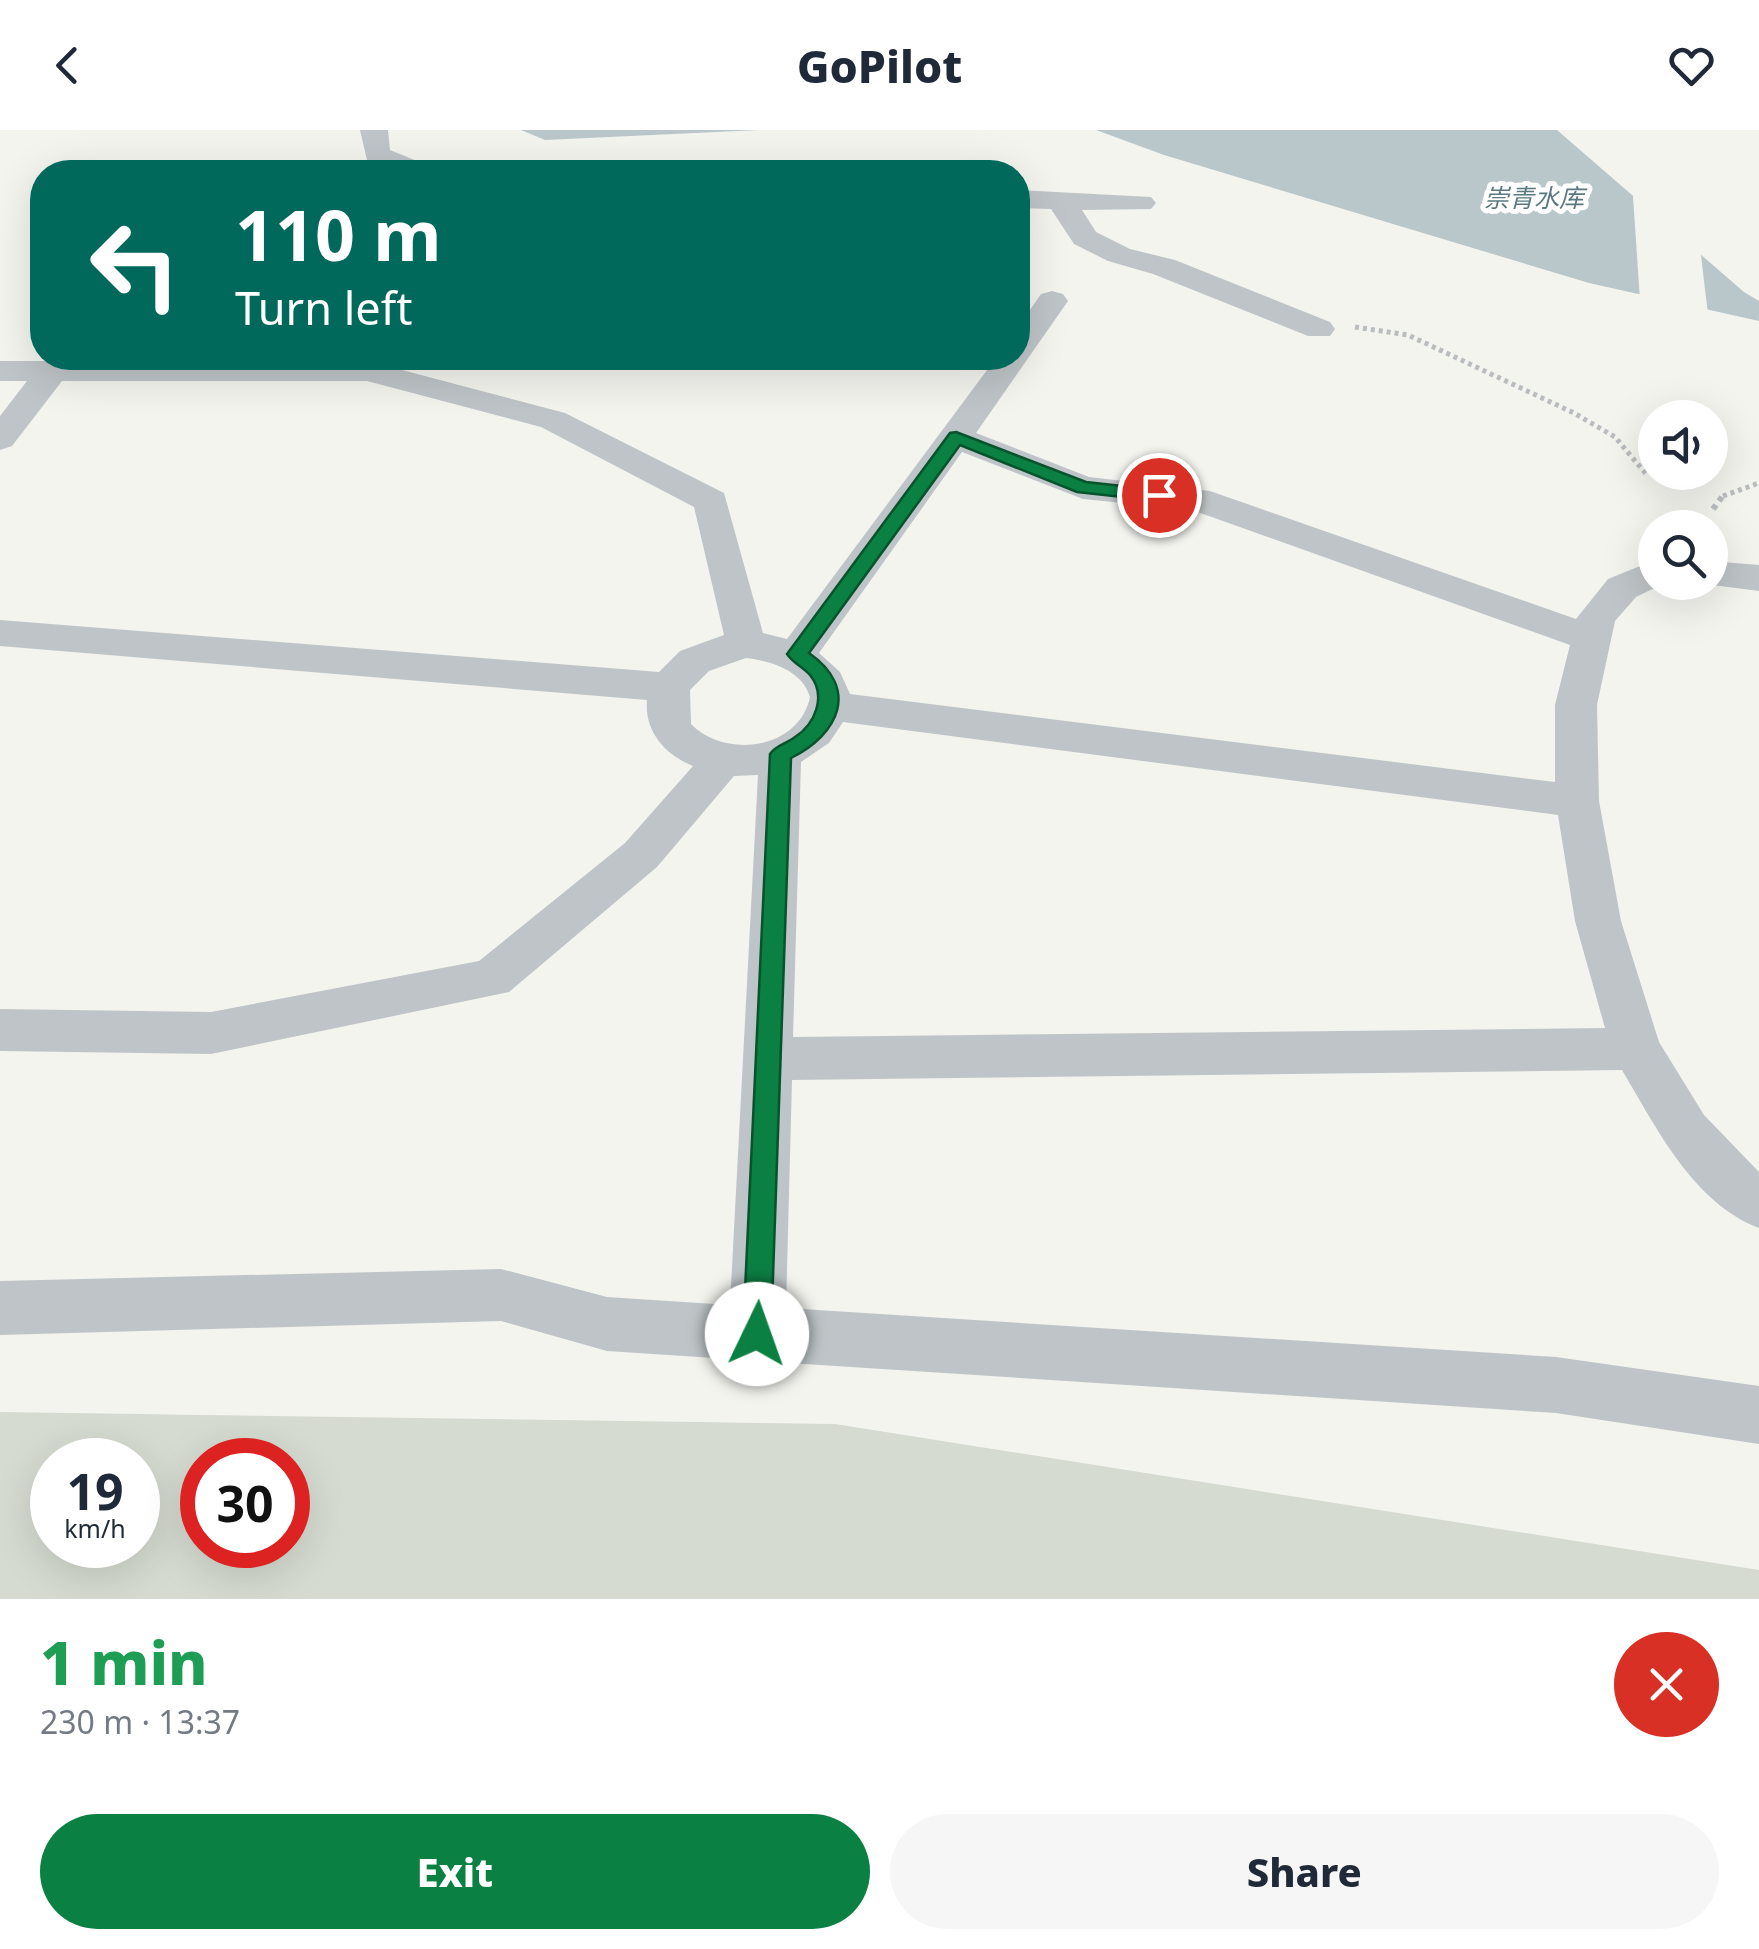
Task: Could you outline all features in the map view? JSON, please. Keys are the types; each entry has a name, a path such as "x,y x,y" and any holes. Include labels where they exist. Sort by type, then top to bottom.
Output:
{"street":[{"path":"374,130 377,154 391,160"},
{"path":"1030,200 1142,203"},
{"path":"1061,201 1085,238 1319,329"},
{"path":"1030,333 1052,301"},
{"path":"0,371 53,370"},
{"path":"0,439 53,370"},
{"path":"359,370 553,420 712,500 746,644"},
{"path":"797,654 1003,370"},
{"path":"956,437 1083,488 1197,499 1590,638"},
{"path":"1728,575 1759,578"},
{"path":"1638,579 1608,601 1596,618 1576,705 1577,802 1598,921 1636,1048 1686,1131 1732,1182 1759,1204"},
{"path":"0,633 670,687"},
{"path":"746,644 773,646 797,654 816,668 827,686 828,706 821,725 804,742 780,754 752,760 724,759 700,752 681,740 669,724 670,687 681,670 699,657 746,644"},
{"path":"828,706 1577,802"},
{"path":"757,1334 780,754"},
{"path":"0,1030 211,1033 492,978 640,855 724,759"},
{"path":"769,1059 1636,1048"},
{"path":"0,1308 501,1295 607,1324 1556,1385 1759,1415"}],"path":[{"path":"1319,329 1352,327 1408,335 1574,413 1615,437 1638,464"},
{"path":"1713,509 1724,493 1759,483"}],"shaded area":[{"path":"0,1412 835,1424 1759,1570 1759,1599 0,1599"}],"water":[{"path":"521,130 759,130 545,140"},
{"name":"崇青水库","path":"1096,130 1557,130 1759,301 1759,321 1589,283 1164,155"}],"pier":[{"path":"1633,196 1643,197 1700,247 1708,315 1640,300"}],"route":[{"path":"757,1334 780,754 804,742 821,725 828,706 827,686 816,668 797,654 956,437 1083,488 1159,495"}]}
